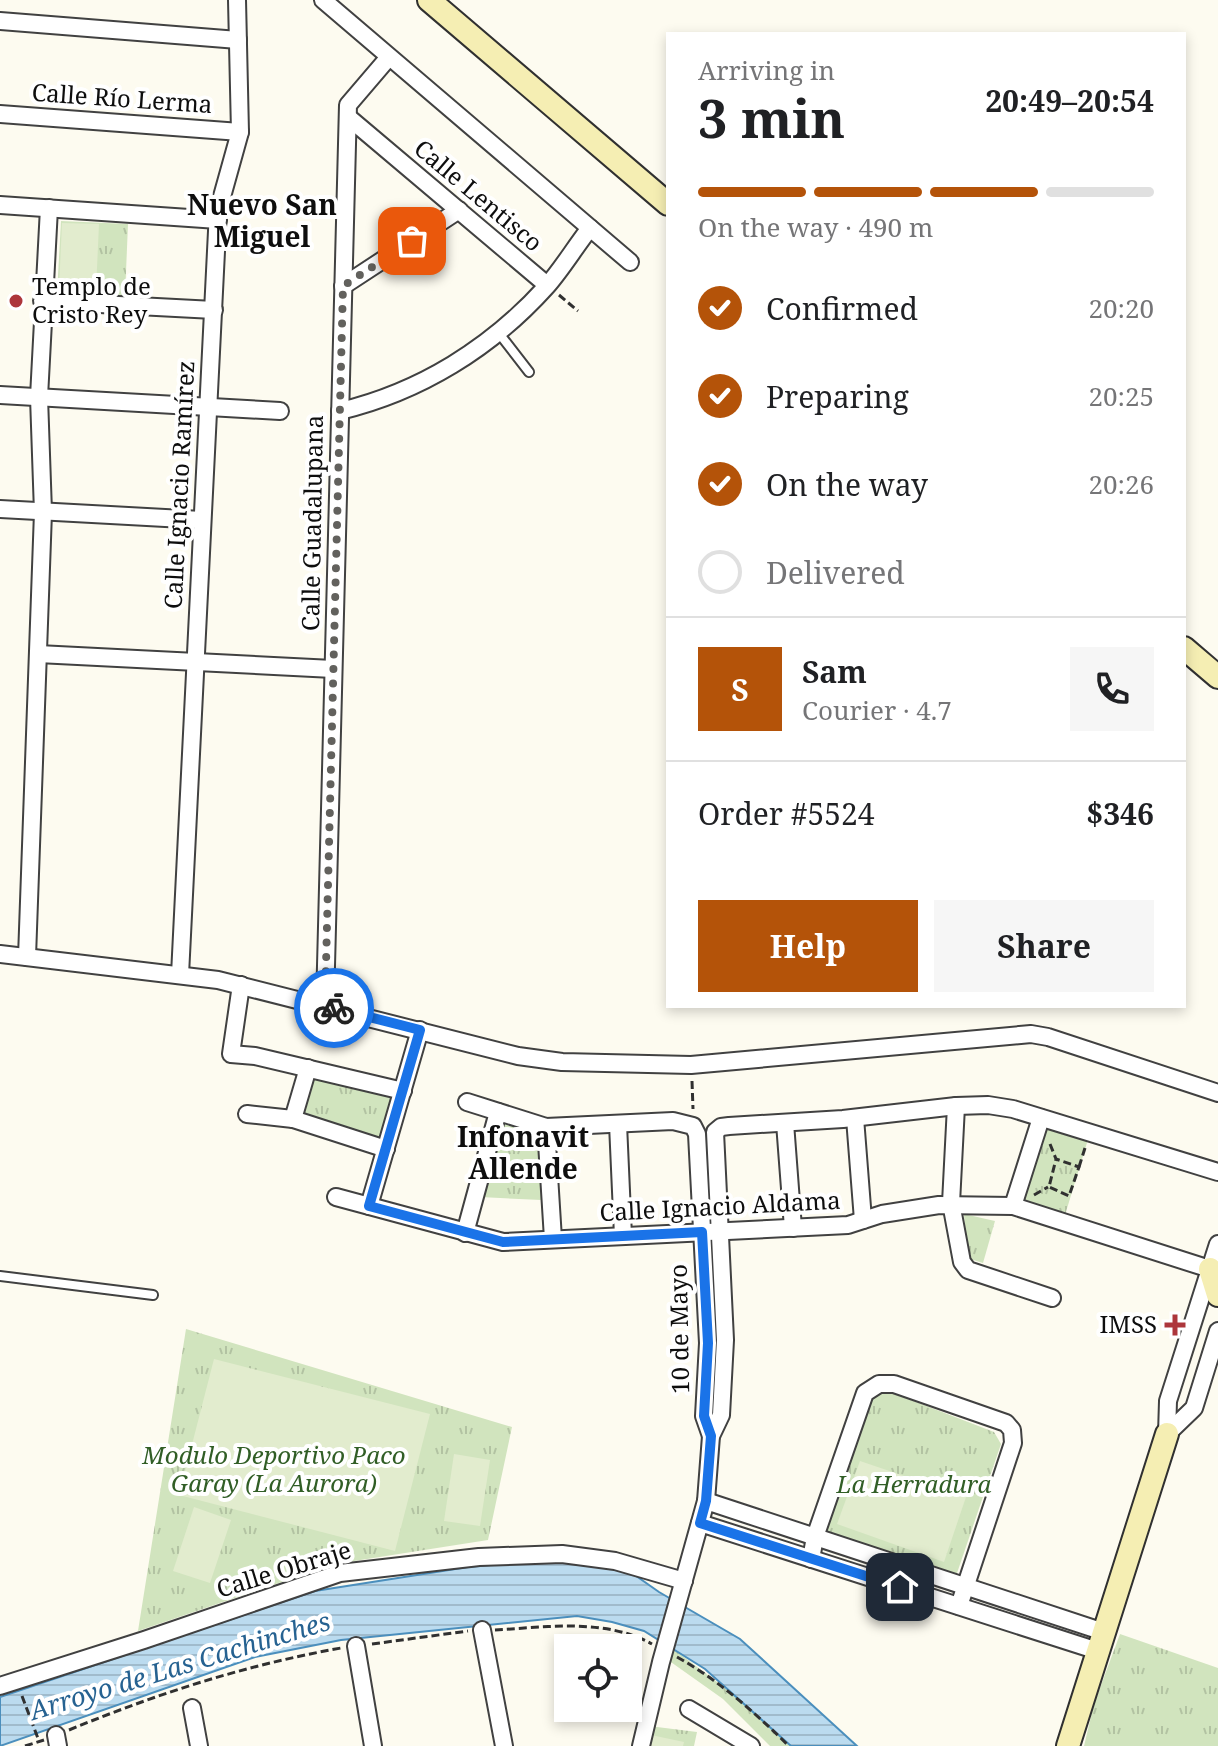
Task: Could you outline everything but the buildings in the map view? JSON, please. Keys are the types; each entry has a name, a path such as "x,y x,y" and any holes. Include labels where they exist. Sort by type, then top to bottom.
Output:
{"main road":[{"path":"429,0 666,202"},
{"path":"1186,650 1218,677"},
{"path":"1210,1269 1218,1295"},
{"path":"1068,1746 1167,1434"}],"street":[{"name":"Calle Ignacio Ramírez","path":"180,975 218,220 240,132 237,0"},
{"path":"323,0 630,262"},
{"path":"0,21 238,40"},
{"name":"Calle Guadalupana","path":"325,1005 348,105 389,57"},
{"name":"Calle Río Lerma","path":"0,114 240,132"},
{"name":"Calle Lentisco","path":"348,117 547,285"},
{"path":"0,205 218,220"},
{"path":"27,957 43,512 39,397 49,208"},
{"path":"343,286 459,210"},
{"path":"340,411 372,403 418,385 462,360 498,332 547,285 590,228"},
{"path":"42,301 214,310"},
{"path":"0,395 280,411"},
{"path":"0,509 202,520"},
{"path":"38,654 333,669"},
{"path":"0,954 241,985 518,1056 562,1062 691,1065 1031,1034 1059,1040 1218,1093"},
{"path":"241,985 231,1054 308,1068 403,1091"},
{"path":"369,1206 420,1030"},
{"path":"293,1119 308,1068"},
{"path":"467,1102 546,1127 673,1121 693,1126"},
{"path":"793,1228 785,1123 988,1105 1218,1172"},
{"path":"956,1106 951,1203 962,1262 968,1270 1052,1298"},
{"path":"465,1233 498,1112"},
{"path":"247,1114 293,1119 386,1149"},
{"path":"855,1118 863,1220"},
{"path":"1013,1206 1041,1118"},
{"name":"10 de Mayo","path":"641,1746 706,1501 711,1436 721,1415 724,1357 715,1132 721,1127 785,1123"},
{"path":"618,1124 623,1236"},
{"name":"10 de Mayo","path":"693,1126 697,1134 707,1357 704,1416 711,1436"},
{"path":"546,1127 553,1239"},
{"name":"Calle Ignacio Aldama","path":"336,1197 503,1242 848,1225 882,1214 951,1203 1013,1206 1210,1269"},
{"path":"1167,1434 1168,1401 1218,1244"},
{"path":"1167,1434 1194,1408 1218,1331"},
{"path":"707,1357 724,1357"},
{"path":"811,1559 815,1537 865,1393 879,1384 894,1384 1006,1423 1012,1430 1013,1443 959,1606"},
{"path":"706,1501 966,1586 1101,1641"},
{"path":"700,1523 959,1606 1101,1641"},
{"name":"Calle Obraje","path":"8,1683 340,1573 479,1557 562,1554 615,1561 684,1581"},
{"path":"482,1630 504,1746"},
{"path":"356,1646 373,1746"},
{"path":"192,1708 199,1746"},
{"path":"689,1709 751,1746"}],"lane":[{"path":"498,332 529,372"},
{"path":"0,1276 153,1295"}],"path":[{"name":"Calle Lentisco","path":"547,285 578,311"},
{"path":"691,1065 693,1126"},
{"path":"1041,1118 1056,1159 1049,1187 1069,1196 1090,1133"},
{"path":"1056,1159 1079,1167"},
{"path":"57,1741 150,1697 276,1659 482,1630 584,1626 634,1634 663,1657 704,1672 739,1697 789,1746"},
{"path":"8,1683 39,1741"}],"green space":[{"path":"61,221 128,224 125,296 57,294"},
{"path":"62,223 99,224 96,290 59,289"},
{"path":"312,1069 397,1094 383,1139 295,1115"},
{"path":"501,1113 540,1129 541,1200 480,1197"},
{"path":"1041,1118 1090,1133 1065,1215 1013,1206"},
{"path":"964,1214 995,1221 983,1263 967,1258"},
{"name":"Modulo Deportivo Paco Garay (La Aurora)","path":"186,1329 512,1427 488,1540 335,1564 138,1631"},
{"path":"214,1359 430,1414 395,1551 179,1495"},
{"name":"La Herradura","path":"885,1390 994,1432 1001,1444 955,1579 822,1532 872,1397"},
{"path":"454,1454 490,1460 480,1526 444,1521"},
{"path":"860,1461 966,1497 944,1562 837,1524"},
{"path":"194,1507 231,1520 210,1583 173,1571"},
{"path":"1120,1634 1218,1668 1218,1746 1084,1746 1094,1704"},
{"path":"672,1648 787,1735 795,1746 770,1746 723,1699 668,1660"},
{"path":"649,1726 697,1732 694,1746 645,1746"},
{"path":"651,1735 684,1742 683,1746 649,1746"}],"water":[{"name":"Arroyo de Las Cachinches","path":"557,1559 629,1571 740,1639 857,1746 791,1746 705,1669 644,1631 577,1616 341,1640 255,1657 0,1746 0,1697 315,1591 468,1567"}],"way so far":[{"path":"334,1008 325,1005 343,286 412,241"}],"place":[{"name":"Templo de Cristo Rey","path":"16,301"},
{"name":"IMSS","path":"1175,1325"}],"district":[{"name":"Nuevo San Miguel","path":"262,221"},
{"name":"Infonavit Allende","path":"523,1153"}],"route":[{"path":"334,1008 420,1030 369,1206 503,1242 702,1232 708,1343 704,1416 711,1436 706,1501 700,1523 900,1587"}]}
